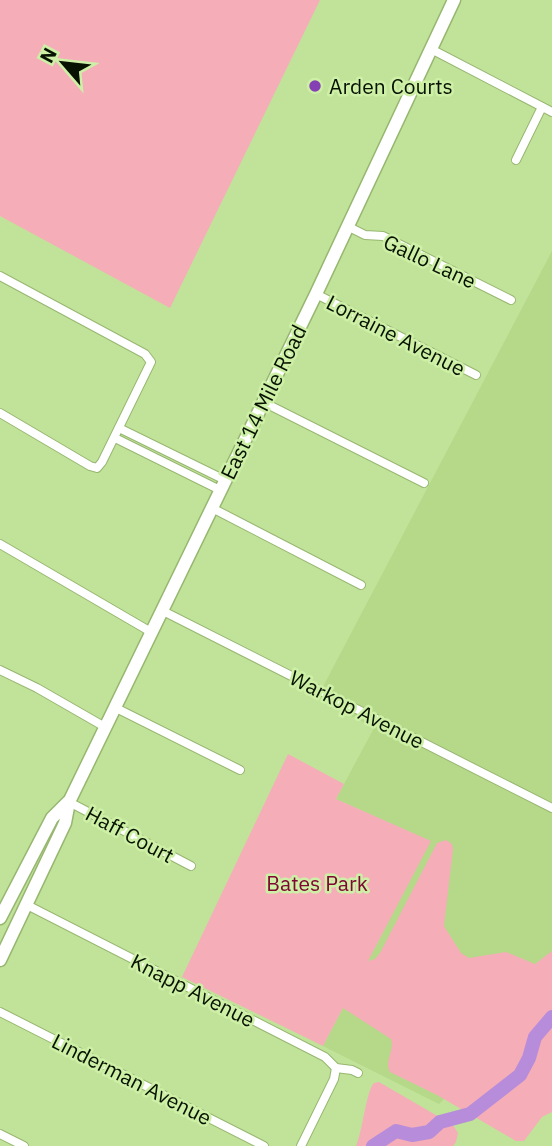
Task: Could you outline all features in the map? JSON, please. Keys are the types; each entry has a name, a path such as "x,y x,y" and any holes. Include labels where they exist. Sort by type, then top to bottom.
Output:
{"main road":[{"name":"East 14 Mile Road","path":"0,960 65,823 69,802 316,294 454,0"},
{"name":"East 14 Mile Road","path":"0,918 52,818 69,802"}],"street":[{"path":"431,49 552,112"},
{"path":"516,160 542,107"},
{"name":"Gallo Lane","path":"347,226 365,235 383,236 511,300"},
{"path":"0,276 150,359 149,367 115,438 97,468 0,413"},
{"name":"Lorraine Avenue","path":"316,294 476,375"},
{"path":"263,402 424,483"},
{"path":"119,428 223,485"},
{"path":"115,438 223,485"},
{"path":"212,508 361,585"},
{"path":"0,544 151,632"},
{"name":"Warkop Avenue","path":"162,610 552,808"},
{"path":"0,670 105,727"},
{"path":"114,707 240,770"},
{"name":"Haff Court","path":"69,802 191,866"},
{"name":"Knapp Avenue","path":"27,905 325,1057 336,1068 358,1073"},
{"name":"Linderman Avenue","path":"0,1012 264,1146"},
{"path":"301,1146 334,1079 336,1068"},
{"path":"0,1134 24,1146"}],"shaded area":[{"path":"552,251 552,991 439,1104 323,1046 430,841 336,799 374,728 317,698"}],"green space":[{"path":"0,0 320,0 170,308 0,216"},
{"name":"Bates Park","path":"288,754 344,784 336,799 431,841 368,961 375,959 380,953 437,843 446,840 452,844 453,849 444,926 461,953 469,958 506,952 535,964 552,951 552,1112 542,1117 524,1141 516,1141 437,1095 390,1072 388,1064 391,1039 343,1008 323,1046 182,977"},
{"path":"379,1082 453,1125 458,1133 453,1146 356,1146 371,1087"}],"waterway":[{"path":"373,1146 396,1131 412,1135 429,1132 440,1122 470,1114 520,1075 529,1058 535,1037 552,1017"}],"place":[{"name":"Arden Courts","path":"315,86"}]}
